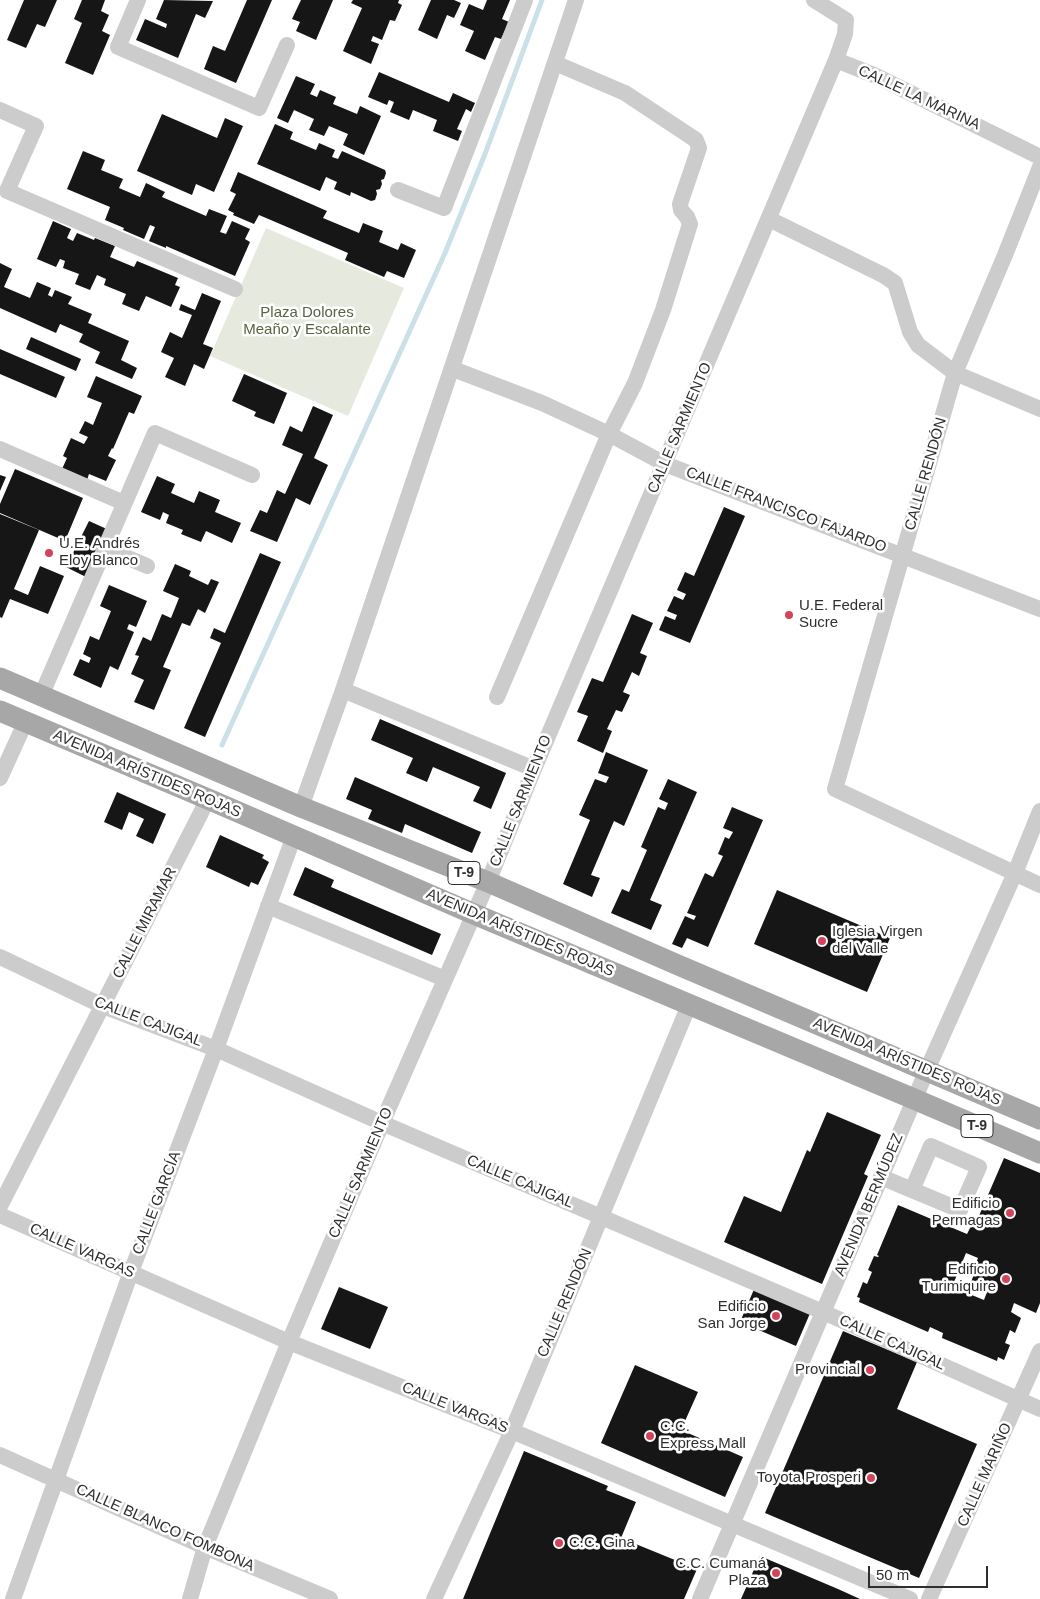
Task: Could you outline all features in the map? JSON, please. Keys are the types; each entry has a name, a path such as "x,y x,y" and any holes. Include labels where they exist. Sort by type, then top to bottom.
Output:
{"main road":[{"name":"AVENIDA ARÍSTIDES ROJAS","path":"0,678 300,807 488,882 1040,1119"},
{"name":"AVENIDA ARÍSTIDES ROJAS","path":"0,711 1040,1153"}],"street":[{"path":"138,0 118,47 259,108 287,45"},
{"path":"398,190 444,208 525,0"},
{"path":"300,807 343,690 576,0"},
{"path":"814,0 846,20 845,34 836,60"},
{"name":"CALLE LA MARINA","path":"836,60 874,75 1040,157"},
{"name":"CALLE SARMIENTO","path":"190,1599 205,1547 289,1342 488,882 534,769 836,60"},
{"path":"496,697 609,434 634,383 663,310 690,224 681,210 680,204 699,148 696,140 625,93 555,63"},
{"path":"0,110 36,126 8,191 235,289"},
{"name":"CALLE RENDÓN","path":"1015,873 835,789 954,373 1005,255 1040,167"},
{"path":"769,219 883,275 895,283 910,332 918,345 954,373 1040,409"},
{"name":"CALLE FRANCISCO FAJARDO","path":"452,369 542,403 609,434 665,464 1040,608"},
{"path":"40,696 155,433 252,474"},
{"path":"0,449 124,503"},
{"path":"105,548 147,566"},
{"path":"343,690 534,769"},
{"path":"0,778 25,722"},
{"name":"CALLE MIRAMAR","path":"0,1206 208,799"},
{"name":"AVENIDA BERMÚDEZ","path":"700,1599 914,1099 1015,873 1040,811"},
{"name":"CALLE GARCÍA","path":"13,1599 131,1272 216,1049 294,836"},
{"path":"1015,873 1040,885"},
{"path":"268,906 445,979"},
{"name":"CALLE CAJIGAL","path":"0,957 103,1006 216,1049 382,1124 823,1312 1040,1409"},
{"name":"CALLE RENDÓN","path":"434,1599 512,1431 689,1005"},
{"path":"881,1177 912,1190"},
{"name":"CALLE VARGAS","path":"0,1215 289,1342 512,1431 910,1599"},
{"name":"CALLE MARIÑO","path":"929,1599 1040,1351"},
{"name":"CALLE BLANCO FOMBONA","path":"0,1454 205,1547 330,1599"}],"green space":[{"name":"Plaza Dolores Meaño y Escalante","path":"266,228 404,288 348,416 210,356"}],"building":[{"path":"24,0 57,0 45,27 37,24 26,48 7,40"},
{"path":"82,0 105,0 101,11 109,15 102,31 110,35 93,75 65,63 82,23 74,19"},
{"path":"164,0 213,1 205,18 196,14 178,58 136,40 145,19 166,28 167,24 156,19"},
{"path":"247,0 272,0 236,83 204,69 213,46 225,51"},
{"path":"301,0 333,0 316,40 296,31 300,22 292,19"},
{"path":"353,0 399,0 398,3 402,5 395,21 390,20 382,40 373,36 371,41 379,44 371,64 343,51 362,8 351,3"},
{"path":"431,0 454,0 461,3 454,18 447,15 437,39 418,30"},
{"path":"487,0 510,0 502,19 509,22 501,39 495,37 485,60 465,51 474,31 460,25 469,4 483,10"},
{"path":"379,72 449,102 453,93 475,103 471,112 466,109 457,129 462,131 458,141 433,131 437,120 413,110 409,120 390,112 394,102 389,100 387,105 368,97"},
{"path":"296,76 315,84 310,94 317,97 320,90 336,97 333,104 357,114 360,106 381,116 364,155 343,145 348,134 329,126 324,136 309,130 314,119 294,110 288,123 277,118"},
{"path":"162,114 217,138 225,118 243,126 214,192 196,184 192,195 137,171"},
{"path":"275,124 293,132 290,139 316,150 319,143 335,150 332,157 338,159 342,151 385,170 386,173 384,179 381,180 380,189 376,190 375,200 371,201 351,192 350,196 334,189 337,182 326,177 320,191 257,164"},
{"path":"83,151 105,160 101,170 123,179 119,188 140,197 146,183 165,192 162,197 206,216 209,209 227,216 220,232 226,234 232,221 250,229 245,239 250,242 235,276 166,246 166,248 149,241 155,227 150,225 144,239 123,230 124,228 105,220 110,207 67,189"},
{"path":"238,172 327,211 323,218 359,233 363,223 383,231 379,242 398,250 401,243 416,250 404,278 387,271 384,277 345,260 348,253 259,215 254,224 233,215 234,213 228,210 236,194 230,191"},
{"path":"53,221 71,229 67,238 73,241 77,233 94,240 95,238 115,246 110,257 134,267 137,261 178,278 175,285 180,287 171,307 146,296 139,311 122,304 126,294 104,285 106,279 97,275 90,290 75,284 79,274 63,268 65,261 60,259 56,267 37,259"},
{"path":"0,263 12,269 4,287 30,298 37,282 51,288 48,295 52,297 55,290 72,297 68,304 92,314 88,323 129,341 121,360 137,368 132,379 95,363 100,352 79,342 83,334 60,324 56,333 0,308"},
{"path":"202,293 221,301 203,344 213,348 204,369 194,364 185,386 165,377 174,358 161,352 170,332 182,338 192,315 179,310 181,304 195,310"},
{"path":"31,337 81,359 76,371 26,349"},
{"path":"0,349 65,377 56,398 0,374"},
{"path":"244,374 287,393 274,424 254,416 256,412 232,401"},
{"path":"96,376 142,396 134,414 129,412 108,456 116,460 106,481 89,474 87,480 62,469 67,458 63,456 71,438 84,444 88,437 79,433 85,421 93,425 102,403 87,397"},
{"path":"313,406 333,415 314,458 328,465 310,505 296,498 277,542 250,531 260,510 267,513 277,490 285,494 303,454 282,445 290,426 302,432"},
{"path":"15,469 83,498 65,541 0,513 0,504"},
{"path":"0,475 6,477 0,491"},
{"path":"157,476 175,484 171,493 194,503 199,491 220,500 215,512 241,523 232,543 206,531 201,542 181,534 183,530 166,523 169,515 163,512 160,520 141,512"},
{"path":"724,507 745,516 690,643 659,630 665,616 675,620 677,615 667,611 674,596 683,600 686,594 677,590 685,572 694,576"},
{"path":"0,514 39,530 14,589 28,595 40,566 64,576 48,614 10,599 2,618 0,617"},
{"path":"89,521 109,530 86,577 66,567"},
{"path":"260,553 281,562 205,737 184,728 221,643 210,638 214,628 225,633"},
{"path":"175,564 191,571 189,576 208,585 211,579 219,582 205,613 198,609 190,626 182,623 163,667 171,670 154,710 134,702 144,680 131,674 139,656 135,655 143,637 151,641 162,614 171,618 179,598 163,591"},
{"path":"109,585 147,601 136,627 129,624 127,629 134,632 118,670 110,666 101,688 73,675 80,659 89,663 91,658 83,654 90,636 99,640 111,611 100,606"},
{"path":"632,614 653,623 640,653 647,656 639,676 632,672 623,692 630,695 622,712 616,710 607,729 612,731 603,753 577,741 588,716 577,712 592,678 603,682"},
{"path":"380,719 506,773 491,809 473,801 480,787 433,767 427,782 406,773 413,758 371,740"},
{"path":"606,752 648,770 624,826 614,821 591,875 600,878 592,897 563,884 590,820 579,815 595,779 606,783 609,777 598,773"},
{"path":"355,777 481,832 472,853 405,824 402,833 368,819 372,810 346,799"},
{"path":"668,779 697,792 650,900 662,905 651,930 611,913 622,889 629,892 647,850 641,847 658,807 665,810 668,803 659,799"},
{"path":"117,792 166,814 153,844 136,836 144,819 129,812 122,830 104,822"},
{"path":"732,807 763,820 708,947 687,938 682,948 672,944 685,916 694,920 696,916 687,913 705,873 713,877 723,856 718,854 725,837 729,839 733,832 723,828"},
{"path":"220,835 264,855 262,858 269,862 258,885 251,882 249,887 206,867"},
{"path":"305,867 334,880 331,887 441,934 432,955 293,895"},
{"name":"Iglesia Virgen del Valle","path":"777,890 890,938 867,992 754,944"},
{"path":"827,1112 881,1135 864,1174 868,1176 822,1284 724,1242 744,1196 781,1212 807,1150 810,1152"},
{"path":"1004,1158 1040,1173 1040,1303 1036,1313 1014,1303 1011,1312 1021,1318 1015,1333 1010,1330 1005,1343 1010,1345 1004,1360 998,1357 997,1361 942,1338 943,1333 930,1327 928,1332 859,1302 860,1298 857,1297 863,1282 867,1284 872,1272 868,1270 874,1256 879,1256 877,1255 898,1205 967,1234 972,1224 975,1225","holes":["966,1253 978,1258 970,1285 987,1292 984,1300 952,1287"]},
{"path":"339,1287 388,1307 370,1349 321,1329"},
{"name":"Edificio San Jorge","path":"755,1287 811,1311 796,1346 740,1322"},
{"name":"Toyota Prosperi","path":"843,1331 917,1362 897,1409 977,1444 919,1578 765,1513"},
{"name":"C.C. Express Mall","path":"635,1365 698,1392 681,1430 743,1457 725,1497 601,1443"},
{"name":"C.C. Gina","path":"524,1451 608,1486 606,1490 636,1502 621,1538 697,1569 684,1599 463,1599"},
{"name":"C.C. Cumaná Plaza","path":"760,1556 838,1589 860,1599 741,1599"}],"waterway":[{"path":"222,745 445,253 485,154 542,0"}],"place":[{"name":"U.E. Andrés Eloy Blanco","path":"49,553"},
{"name":"U.E. Federal Sucre","path":"789,615"},
{"name":"Iglesia Virgen del Valle","path":"822,941"},
{"name":"Edificio Permagas","path":"1010,1213"},
{"name":"Edificio Turimiquire","path":"1006,1279"},
{"name":"Edificio San Jorge","path":"776,1316"},
{"name":"Provincial","path":"870,1370"},
{"name":"C.C. Express Mall","path":"650,1436"},
{"name":"Toyota Prosperi","path":"871,1478"},
{"name":"C.C. Gina","path":"559,1543"},
{"name":"C.C. Cumaná Plaza","path":"776,1573"}]}
